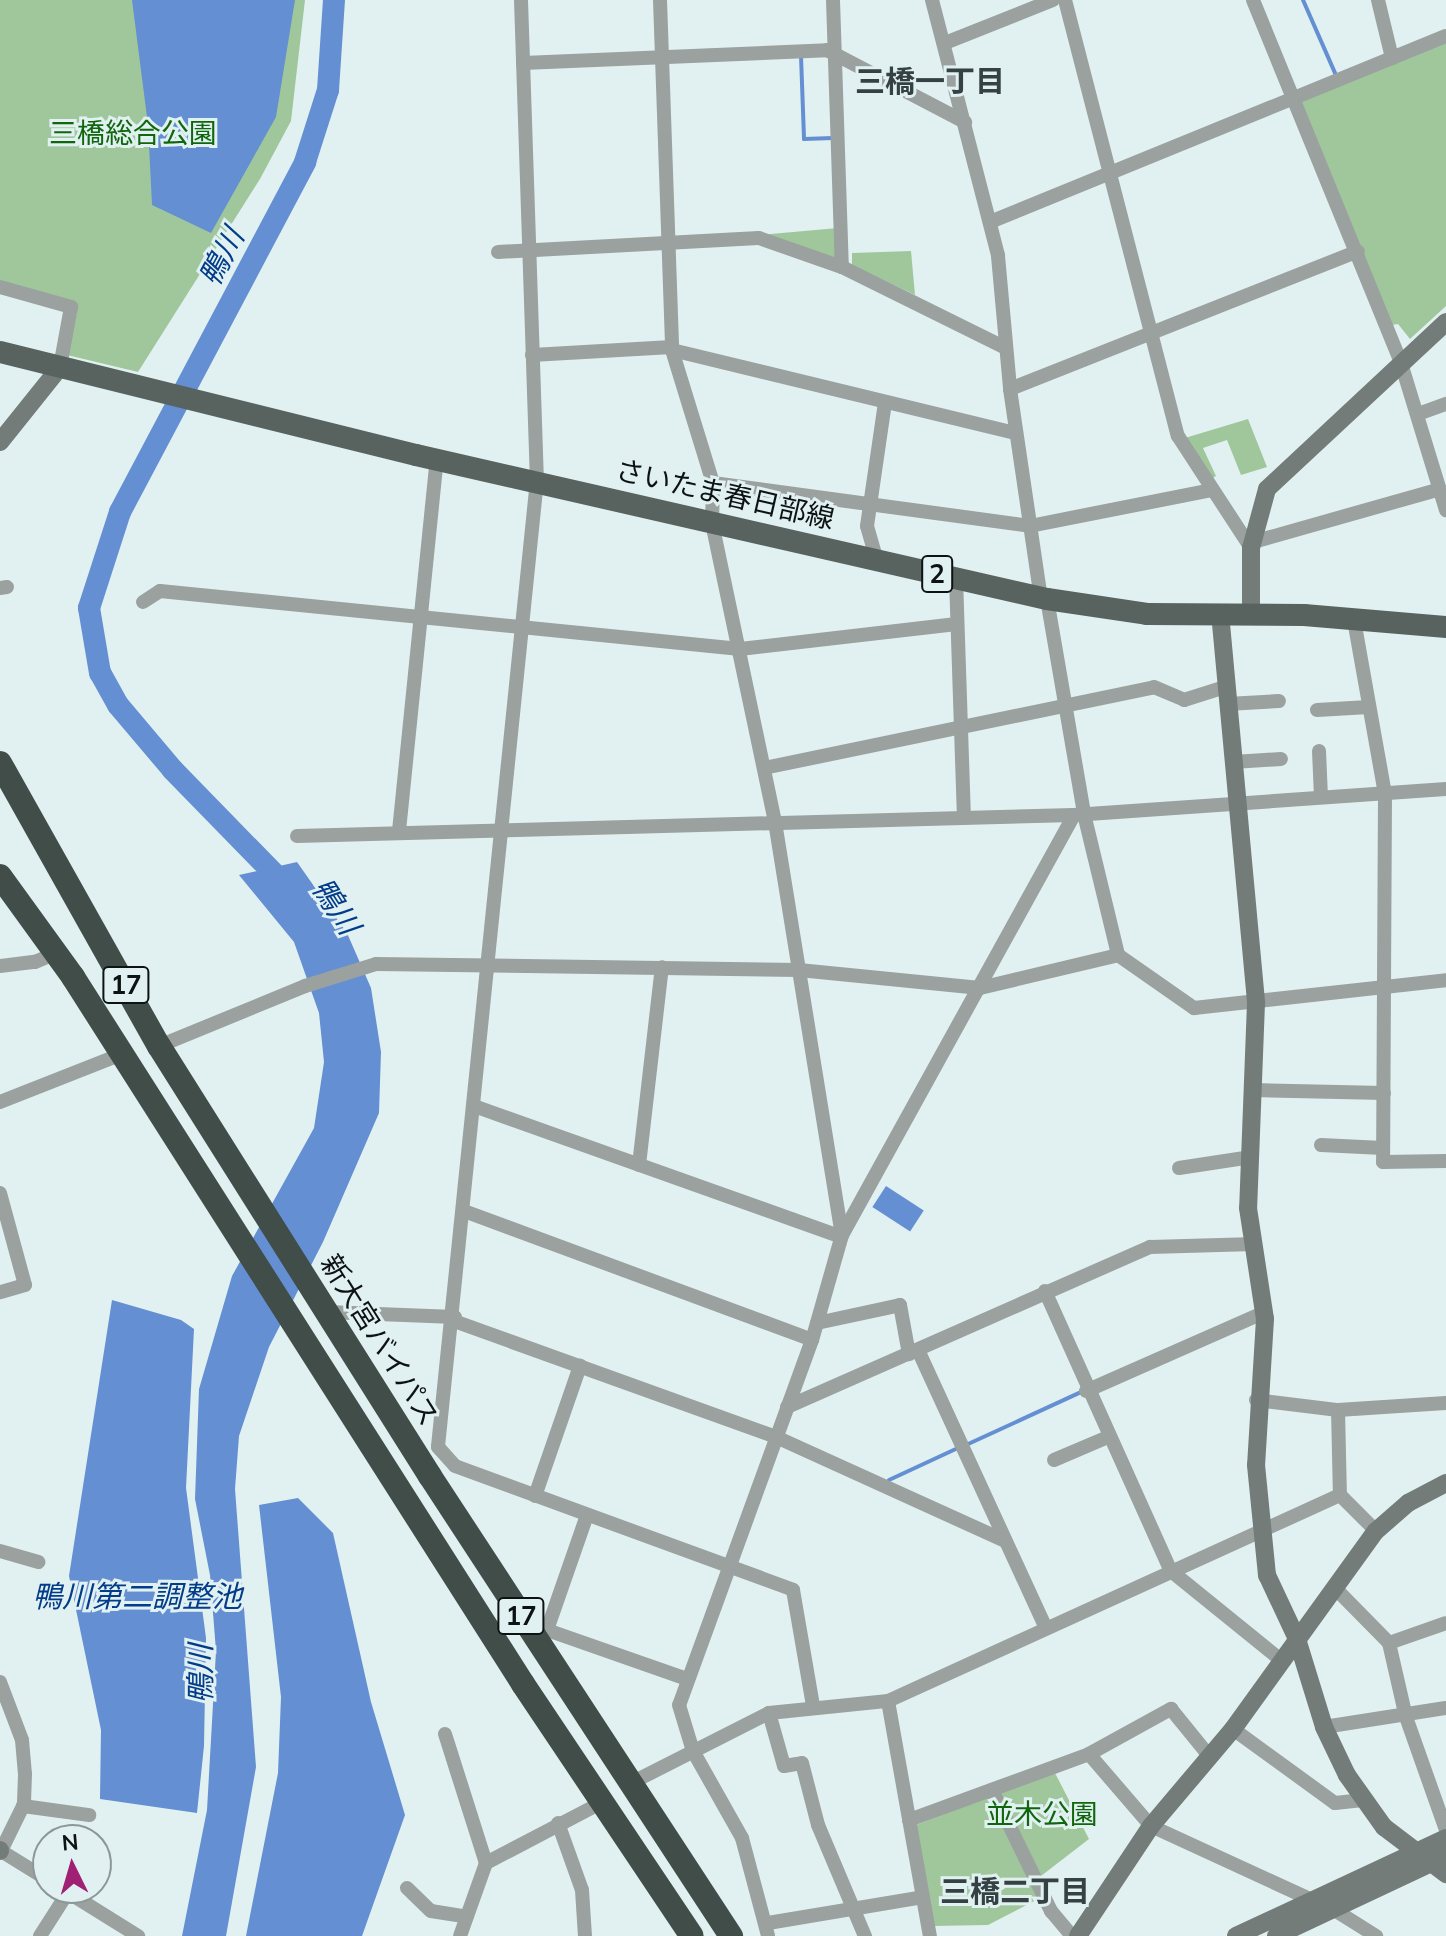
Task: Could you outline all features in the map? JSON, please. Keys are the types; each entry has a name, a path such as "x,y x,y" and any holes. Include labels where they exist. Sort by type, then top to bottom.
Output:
{"highway":[{"name":"新大宮バイパス","path":"0,763 159,1046 321,1303 540,1632 629,1784 731,1936"},
{"name":"17","path":"0,876 56,953 122,1054 523,1684 692,1936"}],"main road":[{"name":"さいたま春日部線","path":"0,352 437,460 537,480 1044,598 1147,614 1251,613 1446,627"}],"street":[{"path":"521,0 537,480 499,829 454,1319 438,1447 455,1466 793,1590 813,1706"},
{"path":"660,0 672,246 672,348 713,483 712,523 775,822 841,1237"},
{"path":"833,0 842,267"},
{"path":"932,0 998,256 1004,347 1016,433 1030,526 1066,707 1079,815 1118,955 1194,1008 1446,980"},
{"path":"945,43 1053,0"},
{"path":"1065,0 1178,436 1252,545"},
{"path":"1253,0 1358,251 1401,363 1446,510"},
{"path":"1378,0 1392,58"},
{"path":"990,222 1446,36"},
{"path":"523,63 827,50 965,122"},
{"path":"498,252 672,246 759,238 842,267 1004,347"},
{"path":"1010,389 1358,251"},
{"path":"0,287 71,307 60,367 6,426 0,442"},
{"path":"1251,613 1252,545 1267,489 1446,322"},
{"path":"532,355 672,348 1016,433"},
{"path":"877,561 867,526 885,402"},
{"path":"1418,414 1446,404"},
{"path":"399,831 437,460"},
{"path":"713,483 1030,526 1212,490"},
{"path":"1252,545 1440,489"},
{"path":"956,578 964,818"},
{"path":"143,602 160,591 740,649 957,624"},
{"path":"1220,613 1256,1003 1248,1208 1265,1312 1256,1400 1260,1530 1267,1575 1297,1639 1324,1727 1363,1800 1413,1851 1438,1859 1446,1874"},
{"path":"1354,620 1385,794 1383,1162 1446,1161"},
{"path":"764,768 1154,687 1184,700 1226,696 1279,701"},
{"path":"1317,710 1369,707"},
{"path":"1319,751 1321,797"},
{"path":"1233,762 1281,759"},
{"path":"297,836 1079,815 1446,789"},
{"path":"923,1897 853,1909 768,1930 756,1902 742,1838 693,1751 679,1705 812,1340 841,1237 1079,815"},
{"path":"0,966 35,962 56,953"},
{"path":"159,1046 305,986 376,964 486,963 799,970 980,988 1118,955"},
{"path":"639,1165 662,967"},
{"path":"0,1102 122,1054"},
{"path":"1253,1090 1384,1093"},
{"path":"474,1106 841,1237"},
{"path":"1321,1145 1383,1148"},
{"path":"1179,1168 1251,1157"},
{"path":"0,1193 16,1241 25,1285 0,1292"},
{"path":"464,1211 812,1340"},
{"path":"0,1245 16,1241"},
{"path":"787,1407 1150,1247 1255,1244"},
{"path":"1045,1291 1086,1391 1171,1571 1282,1661"},
{"path":"321,1303 454,1319 776,1437 1005,1541"},
{"path":"817,1323 900,1305 914,1352 1046,1628"},
{"path":"1086,1391 1265,1312"},
{"path":"535,1496 580,1366"},
{"path":"1256,1400 1338,1410 1446,1403"},
{"path":"1338,1410 1340,1495 1376,1531"},
{"path":"1054,1460 1108,1437"},
{"path":"1078,1936 1151,1826 1233,1729 1376,1531 1408,1503 1446,1483"},
{"path":"629,1784 769,1713 813,1706 888,1701 1340,1495"},
{"path":"587,1515 540,1632 687,1679"},
{"path":"0,1551 38,1562"},
{"path":"1335,1588 1389,1643 1406,1717 1446,1830"},
{"path":"1389,1643 1446,1623"},
{"path":"1268,1681 1292,1675 1311,1687"},
{"path":"0,1682 22,1740 23,1806 0,1851 32,1870"},
{"path":"888,1701 930,1936"},
{"path":"1324,1727 1406,1717 1446,1708"},
{"path":"909,1820 1089,1754 1171,1709 1210,1757"},
{"path":"769,1713 784,1766 802,1763 818,1825 865,1936"},
{"path":"1233,1729 1335,1803 1363,1800"},
{"path":"445,1734 486,1863 460,1936"},
{"path":"1089,1754 1151,1826 1312,1900"},
{"path":"992,1790 1051,1911 1072,1936"},
{"path":"23,1806 89,1815"},
{"path":"486,1863 591,1808"},
{"path":"558,1823 582,1890 585,1936"},
{"path":"1236,1936 1446,1838"},
{"path":"1276,1936 1438,1859"},
{"path":"407,1888 431,1911 467,1917"},
{"path":"40,1936 57,1904"},
{"path":"83,1904 122,1932 138,1936"},
{"path":"1333,1909 1376,1936"}],"green space":[{"name":"三橋総合公園","path":"0,0 305,0 291,121 260,179 138,372 67,355 77,312 0,282"},
{"path":"1446,40 1446,306 1410,339 1398,324 1392,325 1300,98"},
{"path":"838,228 839,261 759,235"},
{"path":"911,251 915,295 852,265 852,253"},
{"path":"1248,419 1267,467 1241,475 1227,440 1203,448 1216,476 1211,479 1185,438"},
{"name":"並木公園","path":"1055,1773 1089,1839 1041,1876 998,1793"},
{"name":"並木公園","path":"991,1796 1040,1898 988,1925 934,1926 916,1825"}],"water":[{"path":"132,0 295,0 276,117 211,233 152,205 148,125"},
{"path":"297,862 347,933 371,988 381,1052 379,1113 323,1242 269,1347 239,1436 235,1489 256,1767 226,1936 182,1936 207,1810 216,1651 210,1575 195,1499 199,1389 232,1276 314,1128 324,1062 319,1013 294,942 239,875"},
{"path":"886,1186 924,1211 910,1231 872,1207"},
{"name":"鴨川第二調整池","path":"112,1300 181,1320 194,1329 186,1488 206,1638 204,1746 197,1813 100,1799 101,1730 69,1576"},
{"name":"鴨川第二調整池","path":"298,1498 333,1533 371,1702 405,1815 362,1936 246,1936 278,1773 281,1697 259,1505"}],"waterway":[{"name":"鴨川","path":"290,890 173,770 118,705 100,673 89,608 120,512 305,162 328,90 334,0"},
{"path":"1303,0 1336,75"},
{"path":"801,56 804,139 833,138"},
{"path":"966,1445 1081,1392"},
{"path":"889,1480 958,1448"}],"district":[{"name":"三橋一丁目","path":"930,81"},
{"name":"三橋二丁目","path":"1015,1891"}]}
